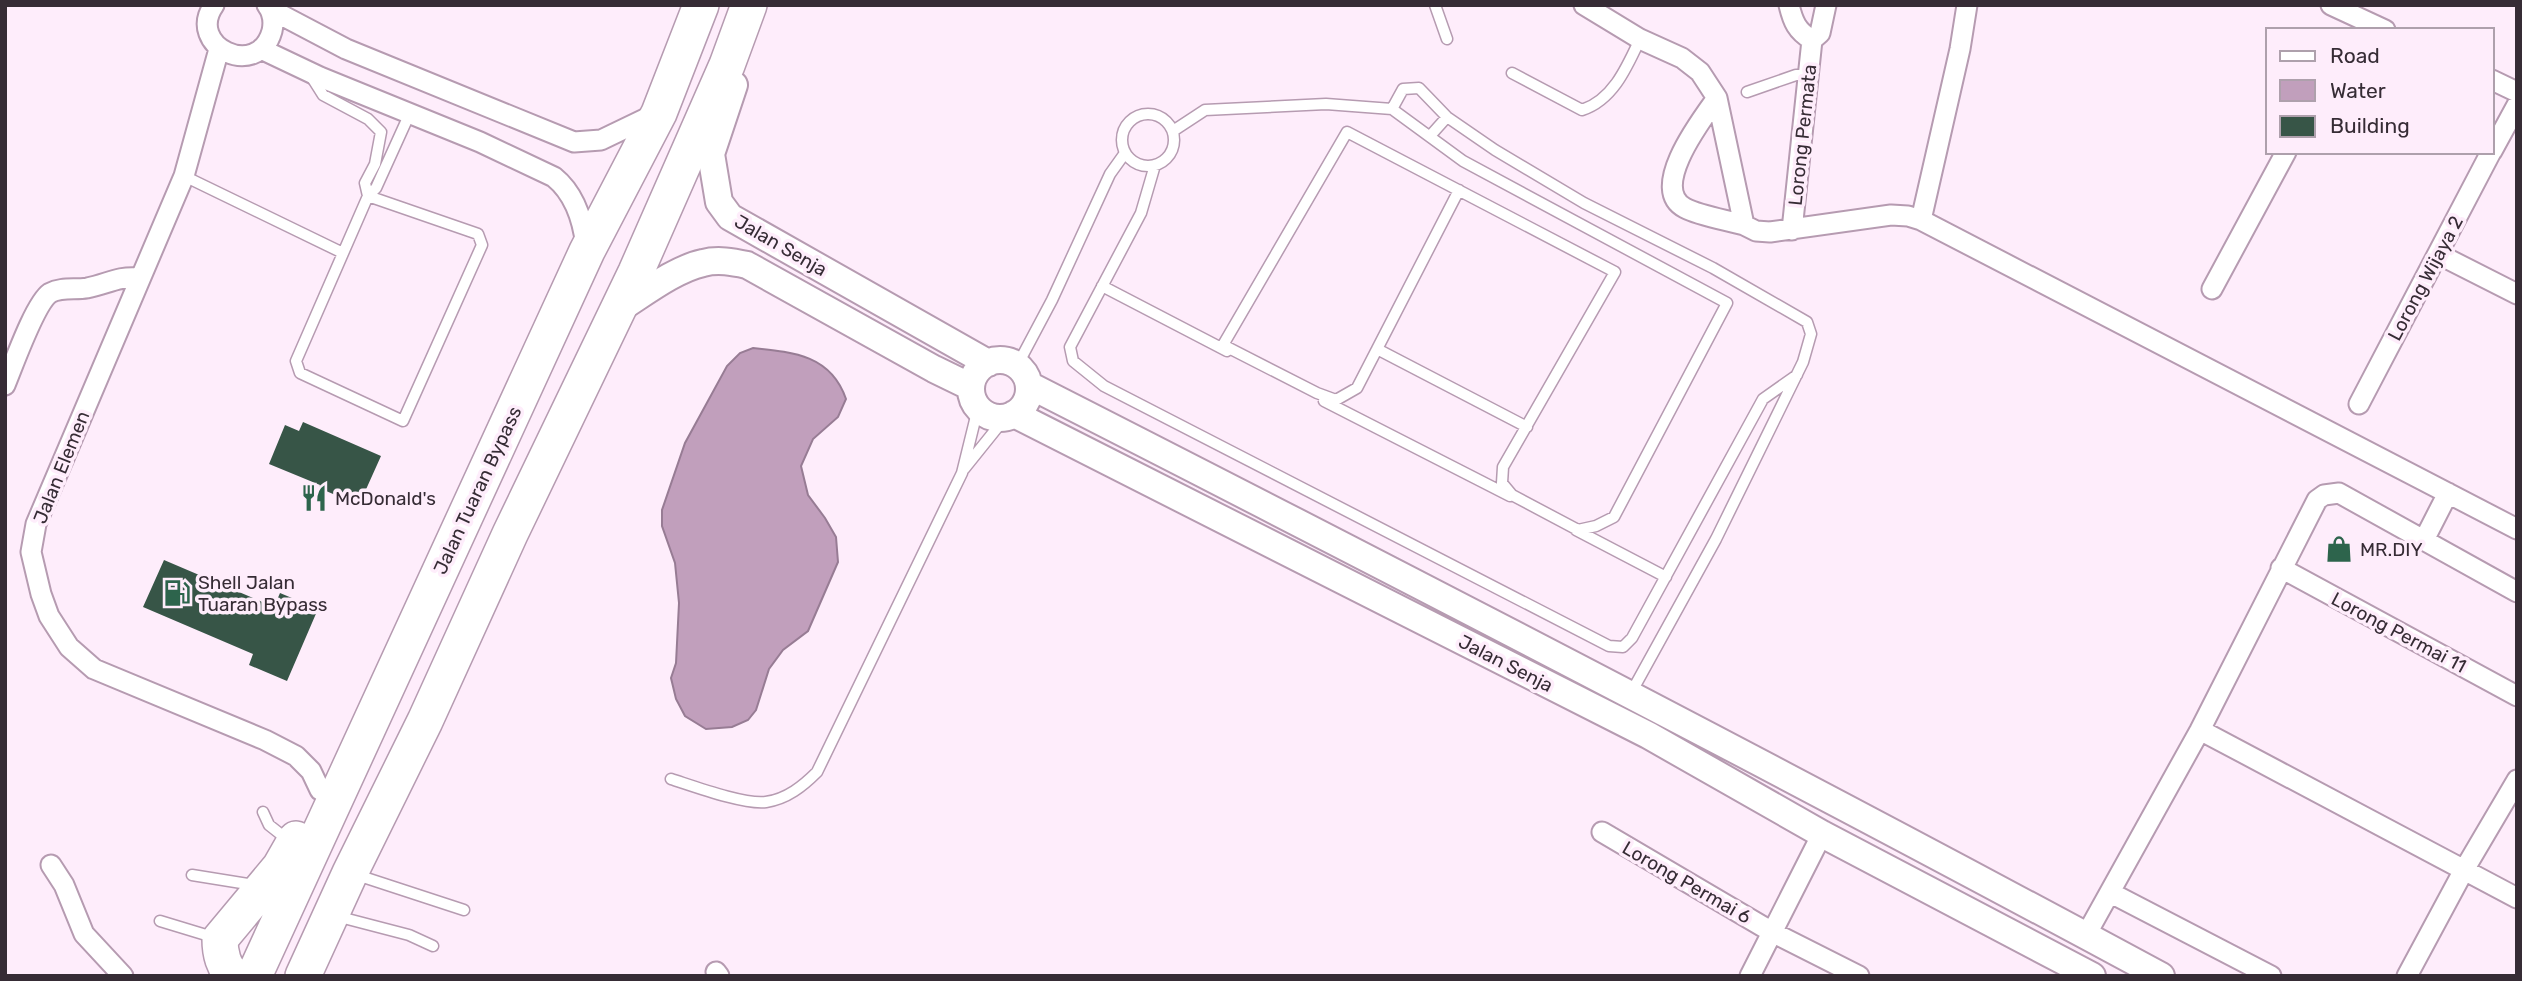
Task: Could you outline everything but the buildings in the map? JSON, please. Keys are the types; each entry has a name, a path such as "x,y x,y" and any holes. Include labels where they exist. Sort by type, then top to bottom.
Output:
{"highway":[{"name":"Jalan Tuaran Bypass","path":"254,976 587,251 659,113 701,5"},
{"path":"303,976 425,721 510,534 619,309 751,5"},
{"path":"283,976 330,885 492,544 510,534"},
{"path":"235,976 228,972 220,939 265,887 293,845 364,709 412,630"}],"main road":[{"name":"Jalan Senja","path":"751,5 747,46 711,154 719,202 730,217 988,363 1003,360 1023,375 1347,547 1738,749 2161,976"},
{"name":"Jalan Senja","path":"619,309 678,273 702,263 726,261 747,265 934,369 974,397 990,416 1010,416 1648,735 1822,834 2086,974"},
{"path":"974,397 977,373 988,363"},
{"path":"1010,416 1026,402 1023,375"}],"street":[{"path":"196,5 211,14 211,37 219,49 233,55 247,55 261,49 270,38 274,24 269,7"},
{"path":"1584,5 1640,39 1682,58 1700,72 1717,98 1744,225"},
{"path":"1615,5 1621,27"},
{"name":"Lorong Permata","path":"1789,5 1795,25 1802,34 1812,40"},
{"name":"Lorong Permata","path":"1792,230 1812,40 1820,33 1826,5"},
{"path":"1921,220 1967,5"},
{"path":"2331,5 2381,28"},
{"path":"269,7 346,48 574,142 601,140 659,113"},
{"name":"Jalan Elemen","path":"219,49 184,176 36,524 31,552 49,616 69,648 94,669 265,740 296,756 311,771 320,790"},
{"path":"261,49 309,72 480,142 554,177 564,185 583,221 587,251"},
{"path":"2494,81 2517,92"},
{"path":"1717,98 1689,137 1672,177 1674,199 1684,208 1756,231 1792,230 1891,215 1921,220 2517,530"},
{"name":"Lorong Wijaya 2","path":"2494,148 2517,105"},
{"path":"2211,289 2285,154"},
{"name":"Lorong Wijaya 2","path":"2359,404 2491,154"},
{"path":"2438,254 2517,294"},
{"path":"5,385 36,314 51,293 86,288 122,276 139,278"},
{"path":"2086,935 2200,730 2310,509 2317,500 2325,495 2339,493 2517,592"},
{"path":"2424,540 2448,493"},
{"name":"Lorong Permai 11","path":"2281,568 2517,696"},
{"path":"2200,730 2517,898"},
{"path":"2407,976 2463,870 2517,780"},
{"name":"Lorong Permai 6","path":"1602,832 1772,932 1859,976"},
{"path":"1750,976 1822,834"},
{"path":"51,865 64,885 84,934 122,976"},
{"path":"2111,893 2271,976"}],"lane":[{"path":"1435,5 1447,39"},
{"path":"1512,74 1582,110 1596,106 1607,95 1625,71 1640,39"},
{"path":"309,72 323,95 368,119 381,132 374,164 365,183 368,196"},
{"path":"1746,92 1796,75 1810,75"},
{"path":"1392,109 1403,89 1412,86 1424,90 1447,117 1495,150 1584,203 1713,268 1807,323 1811,334 1797,375 1716,539 1630,695"},
{"path":"1173,131 1205,110 1326,104 1392,109 1463,161 1727,303 1614,517 1596,527 1578,530 1512,495 1502,483 1503,467 1615,272 1459,190 1347,132 1223,345 1336,400 1357,388 1459,190"},
{"path":"368,196 478,234 482,239 482,245 403,421 300,373 296,368 296,361 368,196 376,188 410,113"},
{"path":"1155,114 1169,124 1173,131 1174,148 1163,162 1155,165 1138,164 1125,153 1122,136 1125,128 1138,116 1155,114"},
{"path":"1430,136 1447,117"},
{"path":"1023,375 1058,288 1110,173 1125,153"},
{"path":"1155,165 1141,213 1070,346 1073,361 1104,386 1609,646 1623,647 1632,638 1763,399 1797,375"},
{"path":"184,176 343,253"},
{"path":"1102,286 1666,576"},
{"path":"1377,349 1527,427"},
{"path":"962,472 974,397"},
{"path":"671,779 764,802 793,792 817,772 962,472 1010,416"},
{"path":"263,812 269,825 293,845"},
{"path":"350,873 464,910"},
{"path":"192,875 265,887"},
{"path":"332,915 409,935 433,946"},
{"path":"160,921 220,939"}],"water":[{"path":"753,348 782,351 809,358 831,373 846,399 838,417 813,439 801,466 808,495 836,537 838,562 808,631 783,650 769,669 756,710 748,720 732,727 706,729 685,716 676,699 671,678 676,663 679,603 675,563 662,526 662,510 685,443 727,366 740,353"}],"place":[{"name":"McDonald's","path":"314,498"},
{"name":"MR.DIY","path":"2339,549"},
{"name":"Shell Jalan Tuaran Bypass","path":"177,593"}]}
